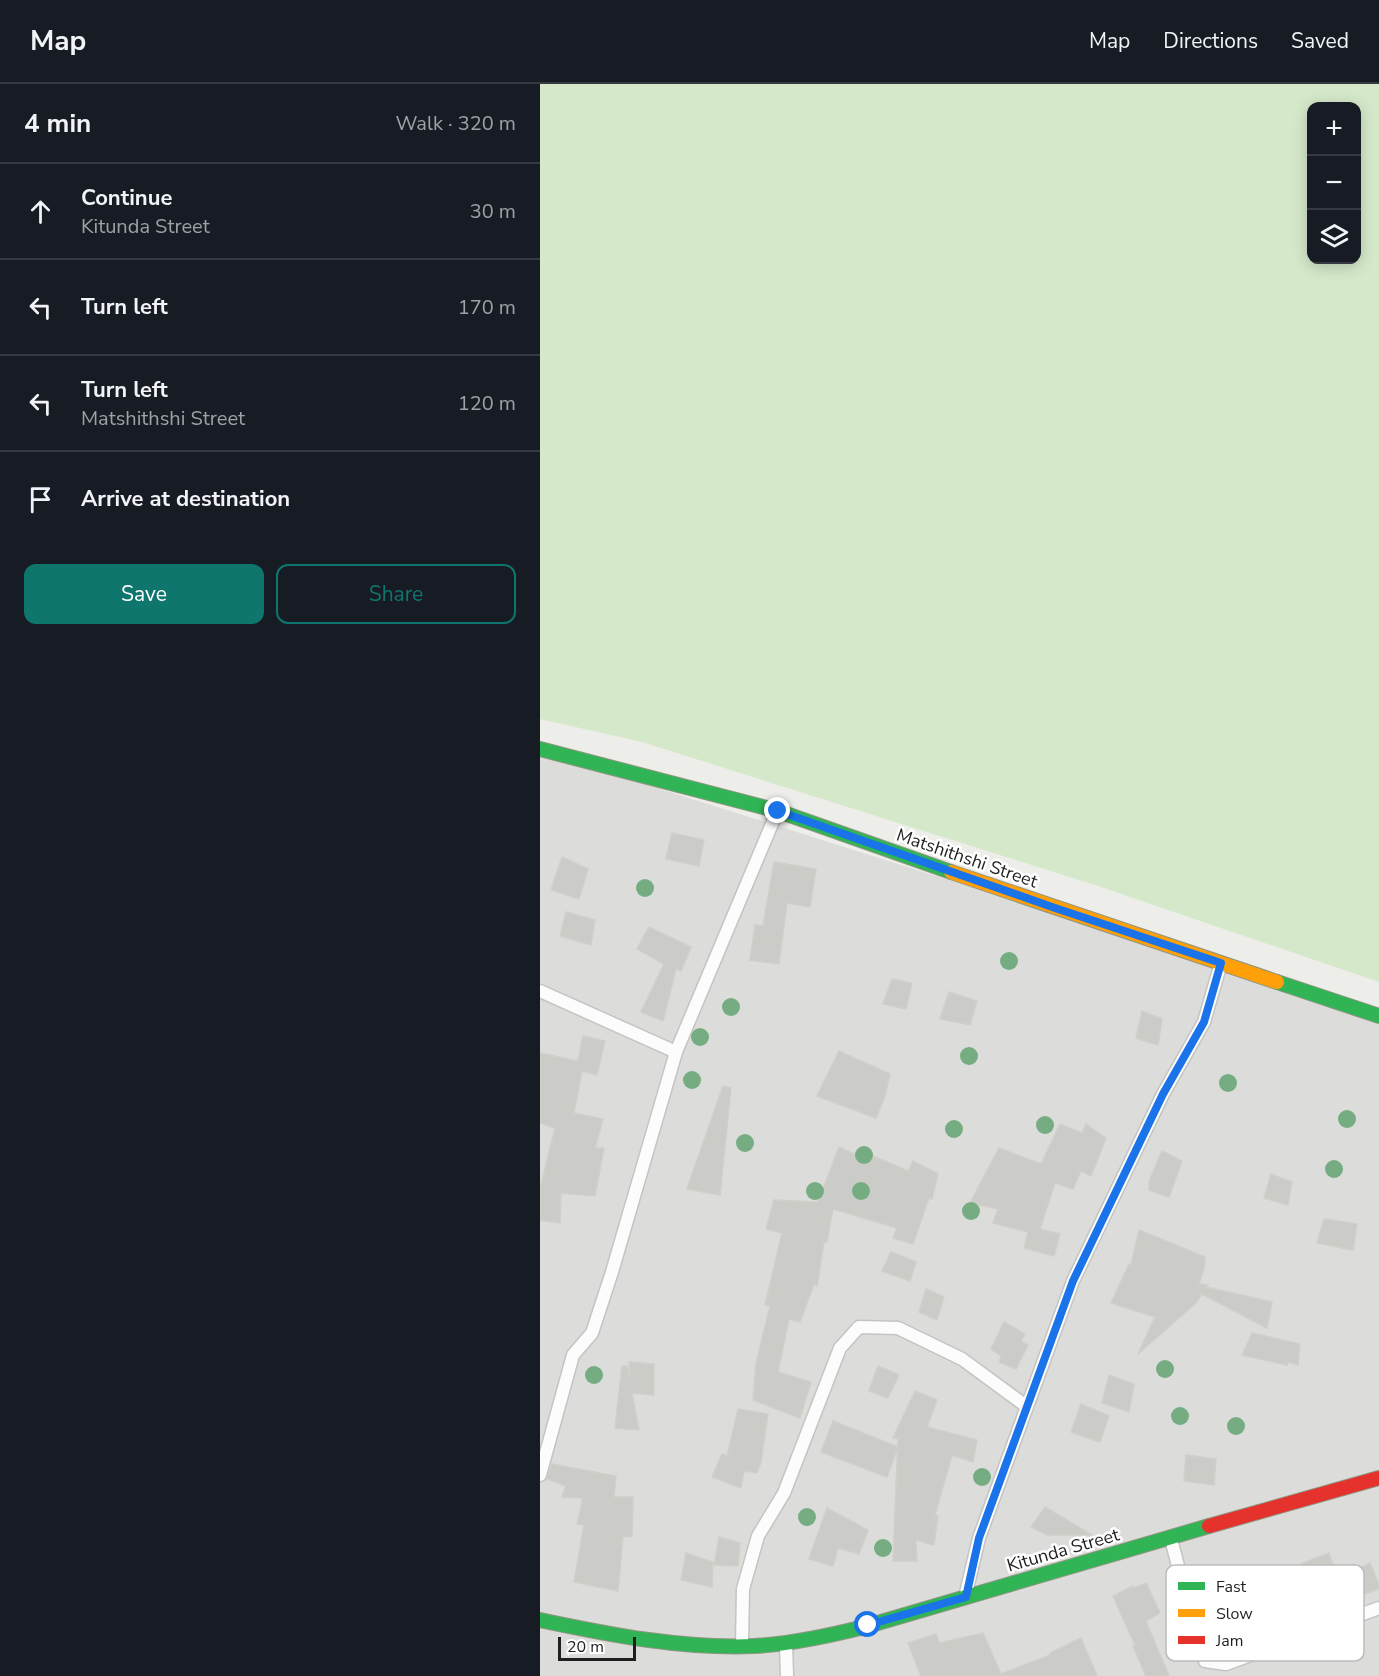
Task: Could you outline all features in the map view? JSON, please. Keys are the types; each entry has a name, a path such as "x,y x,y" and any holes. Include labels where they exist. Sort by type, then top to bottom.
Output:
{"main road":[{"name":"Matshithshi Street","path":"540,749 778,811 1055,908 1379,1016"},
{"name":"Kitunda Street","path":"540,1620 602,1634 677,1644 742,1646 786,1643 847,1632 1337,1488 1379,1478"}],"lane":[{"path":"540,1475 573,1355 592,1333 612,1272 676,1052 778,811"},
{"path":"966,1597 979,1538 1073,1281 1163,1094 1204,1022 1221,963"},
{"path":"540,991 676,1052"},
{"path":"742,1646 743,1589 758,1536 784,1493 840,1348 859,1327 898,1328 962,1359 1026,1406"},
{"path":"1170,1538 1177,1565"},
{"path":"1364,1613 1379,1608"},
{"path":"786,1643 787,1676"},
{"path":"1205,1661 1226,1664 1234,1661"}],"shaded area":[{"path":"540,751 1379,1016 1379,1676 540,1676"}],"green space":[{"path":"540,84 1379,84 1379,982 1098,886 642,742 540,719"}],"building":[{"path":"672,833 704,840 699,866 666,859"},
{"path":"562,857 588,869 579,899 551,890"},
{"path":"774,862 816,869 810,907 787,903 779,964 750,960 755,925 763,926"},
{"path":"566,912 595,920 591,945 560,936"},
{"path":"649,927 691,947 681,971 676,969 663,1021 641,1012 664,964 637,949"},
{"path":"892,979 912,983 906,1009 883,1004"},
{"path":"949,992 977,1001 970,1025 940,1019"},
{"path":"1142,1011 1162,1019 1158,1045 1136,1038"},
{"path":"583,1036 605,1041 597,1075 582,1071 574,1113 603,1119 595,1148 604,1148 595,1196 561,1193 560,1223 540,1220 540,1189 555,1128 540,1123 540,1053 578,1061"},
{"path":"839,1051 890,1074 885,1096 876,1118 817,1096"},
{"path":"723,1086 731,1088 720,1195 687,1189"},
{"path":"1060,1124 1082,1133 1086,1124 1106,1138 1091,1176 1081,1171 1073,1189 1055,1183 1040,1229 1060,1234 1054,1256 1024,1248 1028,1232 993,1223 998,1209 970,1203 999,1148 1041,1164"},
{"path":"839,1147 870,1161 873,1156 908,1171 913,1161 938,1174 932,1199 929,1198 913,1244 893,1238 897,1228 833,1209 827,1242 824,1242 817,1286 814,1284 800,1322 789,1319 778,1372 811,1382 800,1418 753,1400 756,1363 770,1306 765,1305 782,1233 766,1229 774,1200 818,1202"},
{"path":"1162,1151 1182,1161 1169,1197 1149,1190 1149,1181"},
{"path":"1271,1174 1292,1182 1288,1205 1264,1198"},
{"path":"1324,1219 1357,1224 1353,1250 1317,1243"},
{"path":"1139,1230 1205,1257 1199,1284 1272,1302 1267,1328 1202,1294 1196,1303 1138,1354 1155,1317 1111,1303 1129,1264 1131,1265"},
{"path":"891,1252 916,1262 910,1281 882,1271"},
{"path":"926,1289 944,1297 937,1320 919,1312"},
{"path":"1004,1322 1025,1334 1021,1341 1028,1345 1016,1369 999,1362 1001,1356 991,1349"},
{"path":"1252,1333 1300,1344 1298,1365 1288,1362 1287,1365 1242,1355"},
{"path":"629,1362 654,1364 654,1395 632,1393 639,1430 615,1428 622,1366 627,1366 630,1380"},
{"path":"878,1366 899,1375 888,1398 869,1391"},
{"path":"1109,1375 1134,1384 1129,1412 1102,1403"},
{"path":"915,1391 937,1400 927,1427 977,1440 973,1462 952,1455 935,1515 938,1516 934,1545 916,1540 917,1561 893,1561 898,1439 893,1438"},
{"path":"1081,1404 1109,1416 1100,1442 1071,1432"},
{"path":"738,1409 768,1414 761,1462 757,1473 744,1471 741,1488 712,1477 722,1454 727,1456"},
{"path":"833,1421 898,1447 887,1477 821,1452"},
{"path":"1186,1455 1216,1459 1214,1485 1184,1481"},
{"path":"552,1464 616,1476 614,1497 633,1497 632,1537 623,1536 618,1591 574,1582 584,1525 577,1524 583,1498 562,1497 566,1486 547,1479"},
{"path":"1045,1507 1092,1535 1047,1535 1031,1527"},
{"path":"827,1508 868,1530 859,1554 838,1548 833,1566 809,1559"},
{"path":"719,1537 740,1543 738,1566 714,1565"},
{"path":"686,1553 713,1562 712,1587 681,1580"},
{"path":"1329,1553 1333,1565 1301,1565"},
{"path":"1370,1563 1379,1585 1379,1589 1364,1594 1364,1566"},
{"path":"1146,1583 1160,1613 1146,1621 1169,1676 1146,1676 1113,1596 1133,1586 1134,1588"},
{"path":"983,1633 1001,1674 1050,1655 1081,1638 1097,1676 921,1676 908,1643 936,1634 939,1643"}],"traffic: fast":[{"path":"540,749 778,811 951,872"},
{"path":"1277,982 1379,1016"},
{"path":"540,1620 620,1636 674,1643 728,1646 783,1643 864,1627 1209,1526"}],"traffic: slow":[{"path":"951,872 1277,982"}],"traffic: jam":[{"path":"1209,1526 1379,1478"}],"route":[{"path":"778,811 1055,908 1221,963 1204,1022 1163,1094 1073,1281 979,1538 966,1597 868,1625"}]}
